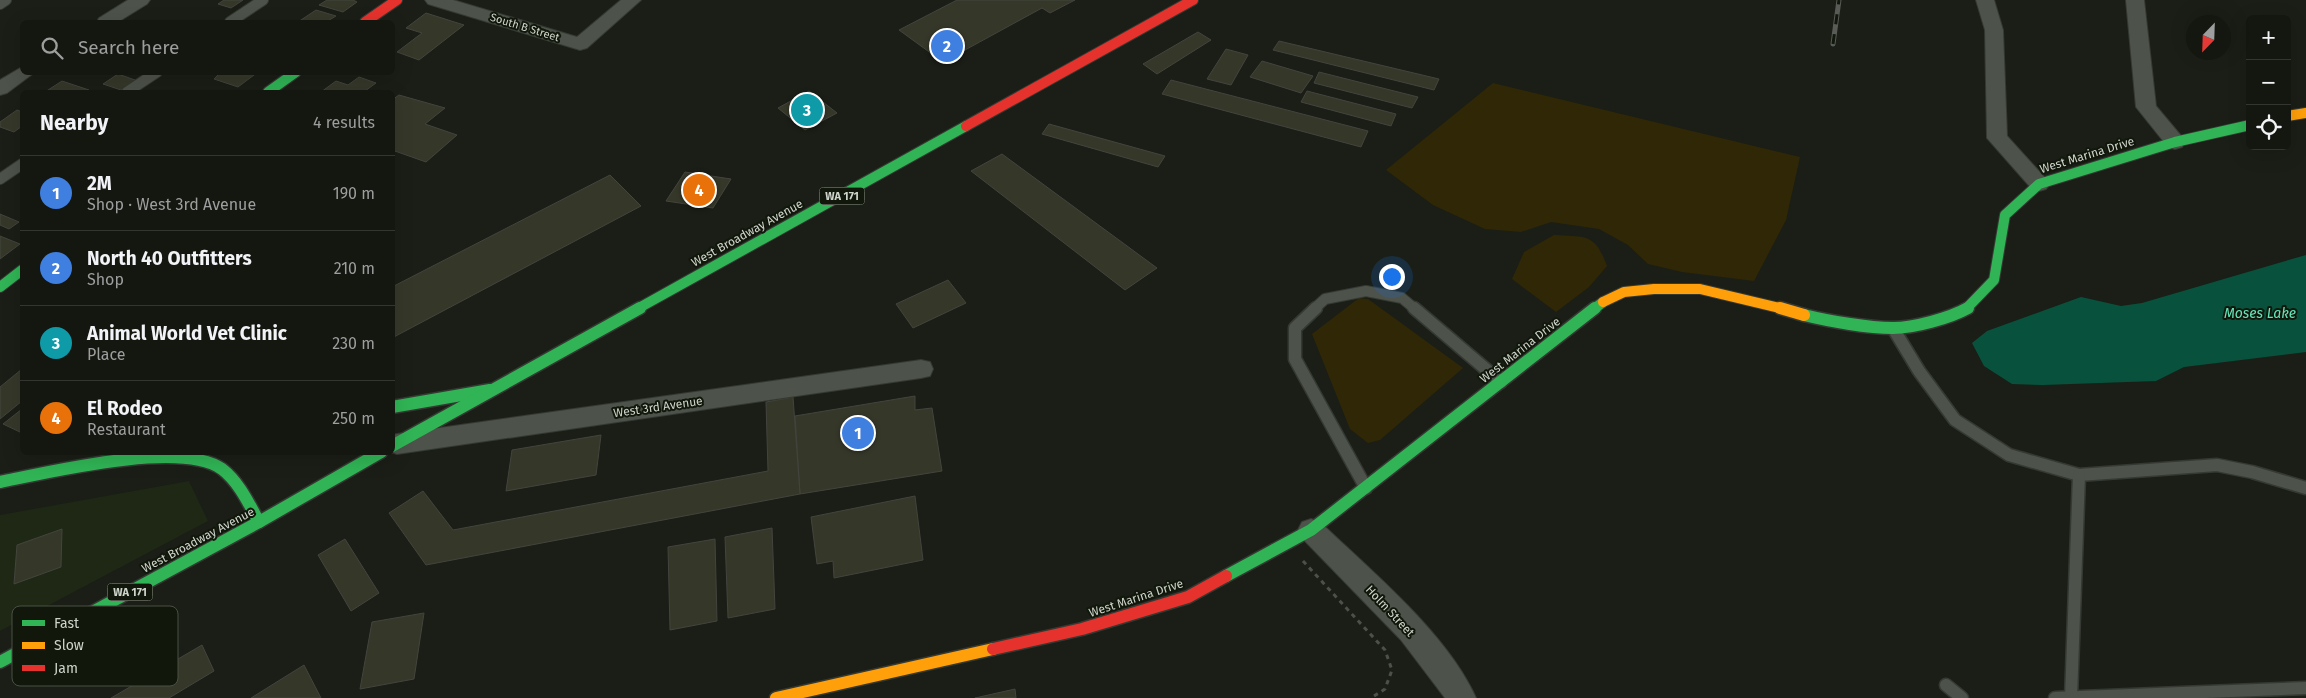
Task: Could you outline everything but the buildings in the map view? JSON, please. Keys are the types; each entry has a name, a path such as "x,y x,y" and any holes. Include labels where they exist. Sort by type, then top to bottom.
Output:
{"street":[{"path":"109,20 141,0"},
{"path":"368,20 397,0"},
{"name":"South B Street","path":"434,0 580,44 632,0"},
{"name":"West Broadway Avenue","path":"395,445 1193,0"},
{"path":"1985,0 1994,30 1997,138 2039,184"},
{"path":"2135,0 2146,107 2175,142"},
{"path":"0,89 21,75"},
{"path":"271,90 292,75"},
{"path":"2291,115 2306,113"},
{"name":"West Marina Drive","path":"776,698 1082,629 1188,597 1299,537 1366,489 1602,303 1624,292 1654,289 1700,289 1756,301 1824,320 1893,328 1927,322 1967,309 1994,280 2005,215 2039,184 2175,142 2246,126"},
{"path":"0,286 20,271"},
{"name":"West 3rd Avenue","path":"395,447 921,369"},
{"path":"395,406 490,390"},
{"path":"0,482 109,462 136,455"},
{"name":"West Broadway Avenue","path":"104,606 259,522 377,455"},
{"path":"109,462 179,458 214,464 229,476 259,522"},
{"name":"Holm Street","path":"1299,537 1401,620 1450,680 1461,698"},
{"name":"West Broadway Avenue","path":"0,662 12,656"}],"lane":[{"path":"0,4 6,0"},
{"path":"233,20 263,0"},
{"path":"130,90 152,75"},
{"path":"0,179 20,165"},
{"path":"1366,489 1295,359 1296,328 1325,299 1366,291 1402,298 1501,382"},
{"path":"1893,328 1919,371 1955,420 2009,455 2079,475 2217,465 2252,472 2306,488"},
{"path":"2071,698 2079,475"},
{"path":"1946,685 1962,698"},
{"path":"2055,698 2306,688"}],"path":[{"path":"1299,537 1384,650 1392,670 1385,689 1371,698"}],"shaded area":[{"path":"1493,83 1800,157 1786,220 1754,281 1682,272 1648,264 1628,245 1599,229 1551,222 1521,232 1485,229 1433,205 1386,170"},
{"path":"1554,235 1588,239 1593,242 1603,255 1607,266 1589,287 1556,312 1512,279 1524,252"},
{"path":"1359,298 1368,299 1463,368 1380,440 1368,443 1350,429 1312,334"},
{"path":"189,481 208,521 47,606 12,606 12,625 0,631 0,515"}],"water":[{"name":"Moses Lake","path":"2306,255 2306,352 2184,367 2156,381 2043,385 2012,384 1984,366 1972,343 1987,331 2081,297 2121,306 2142,303"}],"railway":[{"path":"1833,44 1839,0"}],"traffic: fast":[{"path":"271,90 292,75"},
{"path":"395,444 966,126"},
{"path":"1804,315 1824,320 1893,328 1927,322 1967,309 1994,280 2005,215 2039,184 2175,142 2246,126"},
{"path":"0,287 20,272"},
{"path":"1226,576 1311,530 1603,302"},
{"path":"395,406 490,390"},
{"path":"104,606 259,522 376,455"},
{"path":"0,482 110,462 141,459 196,459 215,465 229,475 241,490 259,522"},
{"path":"0,662 12,656"}],"traffic: slow":[{"path":"2291,115 2306,113"},
{"path":"1603,302 1624,292 1654,289 1700,289 1756,301 1804,315"},
{"path":"776,698 993,649"}],"traffic: jam":[{"path":"368,20 397,0"},
{"path":"966,126 1193,0"},
{"path":"993,649 1082,629 1188,597 1226,576"}],"place":[{"name":"North 40 Outfitters","path":"947,46"},
{"name":"Animal World Vet Clinic","path":"807,110"},
{"name":"El Rodeo","path":"699,190"},
{"name":"2M","path":"858,433"}]}
